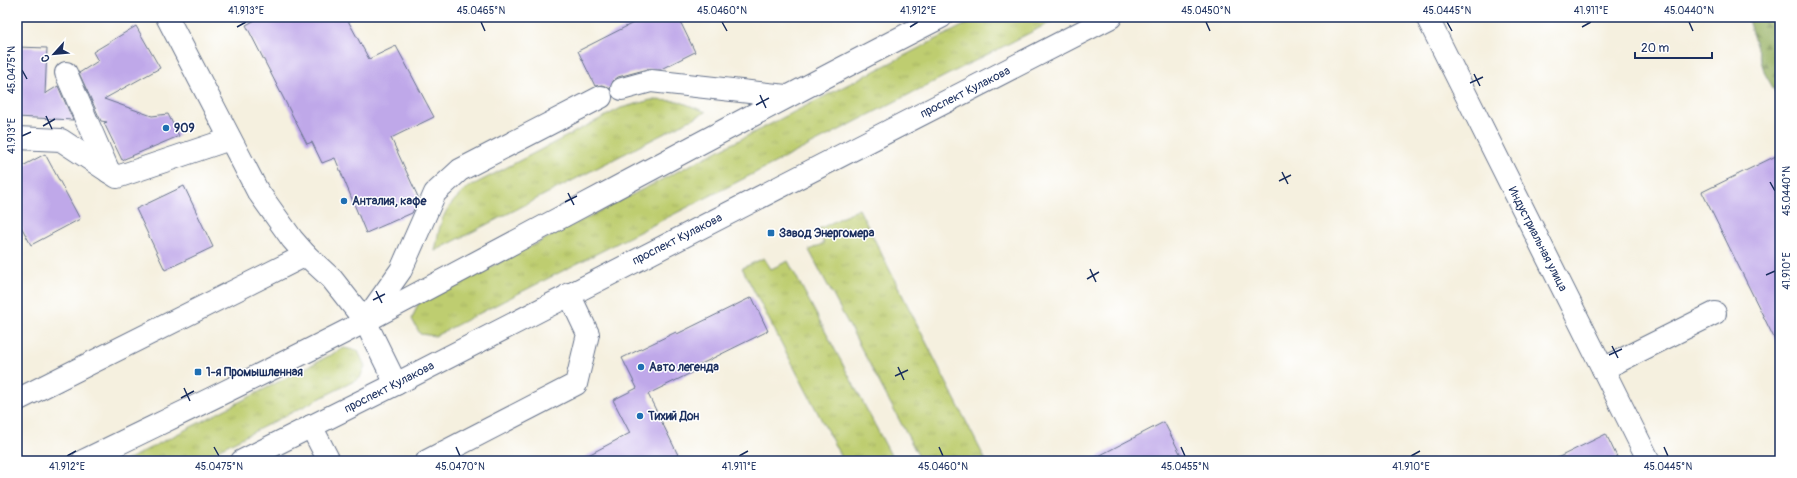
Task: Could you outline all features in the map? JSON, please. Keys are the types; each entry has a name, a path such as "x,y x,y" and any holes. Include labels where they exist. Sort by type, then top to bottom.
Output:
{"main road":[{"path":"83,461 263,374 366,321 786,96 940,17"},
{"name":"проспект Кулакова","path":"242,461 396,384 1111,17"},
{"name":"Индустриальная улица","path":"1427,17 1649,461"},
{"path":"174,19 230,139 257,190 292,239 306,255 332,278 366,321 396,384"},
{"path":"66,73 109,172"},
{"path":"622,89 651,82 786,96"},
{"path":"366,321 401,270 435,194 460,170 601,97"},
{"path":"17,138 61,140 117,177 230,139"},
{"path":"17,400 306,255"},
{"path":"427,461 576,384 588,334 569,294"},
{"path":"1603,369 1715,313"},
{"path":"312,426 329,461"}],"green space":[{"path":"980,17 1061,17 435,336 420,334 412,319 418,304"},
{"path":"1747,17 1780,17 1780,100 1765,74"},
{"path":"651,100 678,101 706,112 435,251 441,223 447,209 467,188 621,108"},
{"path":"859,209 986,461 921,461 809,250 824,243 817,230"},
{"path":"764,258 771,269 788,261 894,461 843,461 742,268"},
{"path":"344,348 358,351 365,366 360,378 196,461 125,461"}],"building":[{"path":"261,17 346,17 369,59 396,46 434,117 391,138 419,199 412,213 366,233 335,158 322,163 312,142 307,144 246,25"},
{"path":"645,17 678,17 695,52 661,69 648,69 618,77 613,81 610,89 602,85 595,86 578,51"},
{"path":"136,26 160,68 104,99 152,116 168,114 179,136 122,160 104,123 107,122 101,121 79,73 98,61 93,52"},
{"path":"17,47 47,48 45,94 58,86 73,120 17,117"},
{"path":"45,154 80,219 31,245 17,219 17,169"},
{"path":"1780,154 1780,350 1702,192"},
{"path":"184,186 213,247 165,270 136,209"},
{"path":"752,297 768,331 693,368 695,371 648,394 681,461 577,461 630,433 613,400 637,388 622,358 676,332 677,334"},
{"path":"1164,422 1184,461 1089,461"},
{"path":"1606,434 1619,461 1551,461"}],"place":[{"name":"909","path":"166,128"},
{"name":"Анталия, кафе","path":"344,201"},
{"name":"Завод Энергомера","path":"771,233"},
{"name":"Авто легенда","path":"641,367"},
{"name":"1-я Промышленная","path":"198,372"},
{"name":"Тихий Дон","path":"640,416"}]}
